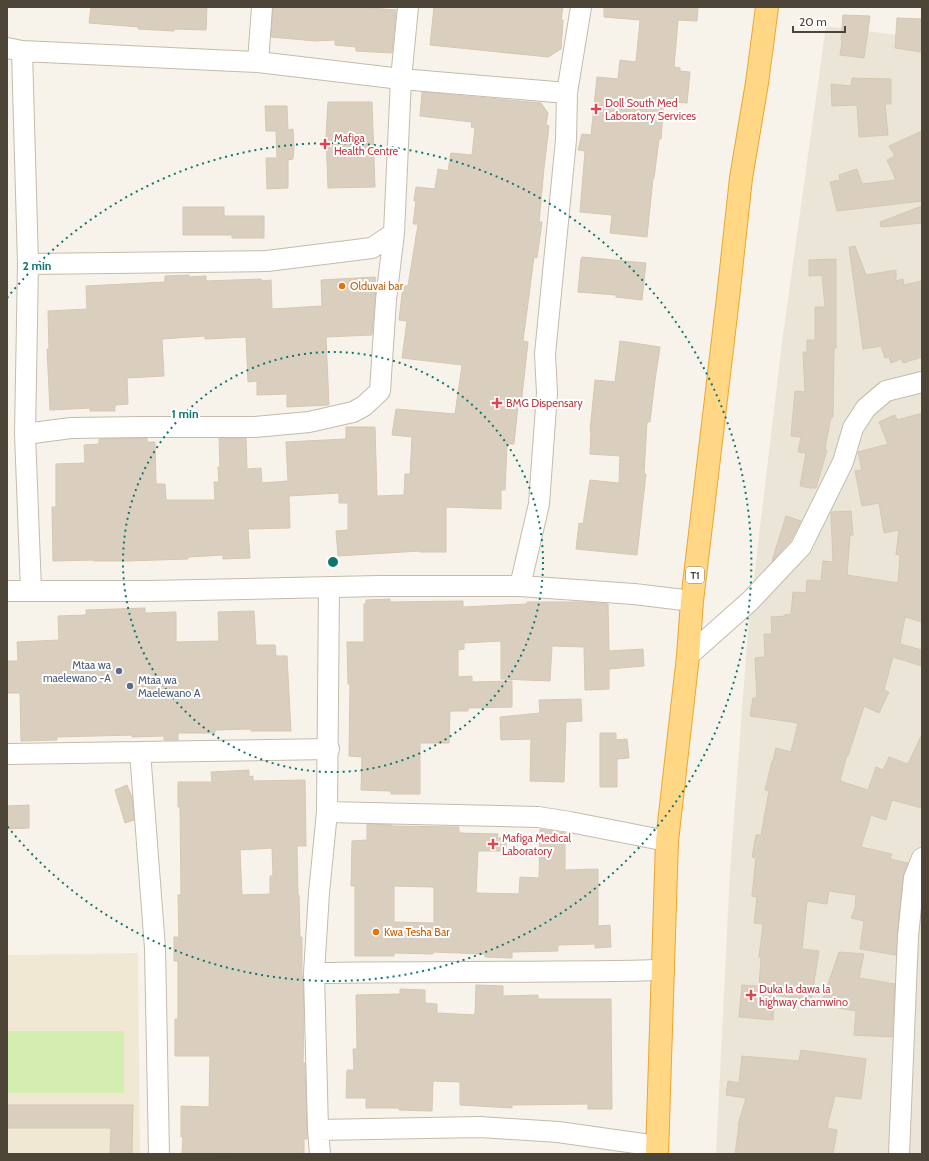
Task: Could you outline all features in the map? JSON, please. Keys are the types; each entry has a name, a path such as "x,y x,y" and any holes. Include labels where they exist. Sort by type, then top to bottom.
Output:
{"highway":[{"name":"T1","path":"657,1150 667,841 678,755 692,601 741,178 757,82 767,7"}],"street":[{"path":"258,62 262,7"},
{"path":"26,434 71,428 255,427 309,422 353,412 364,406 380,391 386,300 394,233 401,79 408,7"},
{"path":"520,586 539,504 547,393 545,354 566,140 567,93 581,7"},
{"path":"31,590 26,434 28,264 14,49 258,62 401,79 567,93"},
{"path":"28,264 267,262 372,248 394,233"},
{"path":"688,656 750,601 801,547 843,462 853,428 866,408 886,391 922,382"},
{"path":"7,591 150,591 329,587 520,586 634,594 692,601"},
{"path":"320,1154 318,1130 314,973 319,893 327,812 329,749 329,587"},
{"path":"7,754 329,749"},
{"path":"140,752 155,948 159,1154"},
{"path":"327,812 538,817 667,841"},
{"path":"899,1154 908,936 914,878 922,858"},
{"path":"314,973 664,970"},
{"path":"318,1130 480,1127 558,1132 657,1150"}],"shaded area":[{"path":"826,26 922,38 922,1154 716,1154 730,872 748,629 782,342"},
{"path":"138,953 140,1154 7,1154 7,955"}],"green space":[{"path":"7,1031 124,1031 124,1093 7,1093"}],"building":[{"path":"91,7 207,7 206,30 174,29 174,31 138,29 139,27 89,23"},
{"path":"273,7 356,7 396,10 392,53 356,51 356,47 335,45 335,40 315,41 271,37"},
{"path":"434,7 563,7 561,20 563,20 561,49 548,57 430,45"},
{"path":"604,7 698,7 697,21 678,20 674,67 680,68 680,71 690,72 687,103 664,101 661,139 659,139 653,178 647,237 610,233 612,215 580,212 585,151 578,150 582,134 591,135 597,77 618,79 620,60 636,62 640,20 604,17"},
{"path":"843,15 870,16 864,58 840,55"},
{"path":"897,18 922,19 922,52 895,48"},
{"path":"852,78 891,79 891,104 885,104 888,135 859,137 857,105 832,106 831,84 851,86"},
{"path":"422,92 541,103 548,113 546,125 549,126 539,222 542,222 537,258 534,257 523,341 528,342 521,405 518,405 514,444 507,444 505,490 501,490 501,509 446,507 446,552 420,551 338,556 336,531 348,530 348,503 339,503 339,493 289,496 290,528 248,529 250,558 223,559 223,555 188,557 188,559 53,561 52,507 56,507 56,464 85,463 84,445 99,444 99,439 147,438 147,442 155,442 156,484 165,484 166,500 215,500 214,482 219,482 218,467 220,467 219,438 246,438 247,469 261,468 262,483 288,481 286,442 346,439 346,427 375,427 377,496 404,495 405,474 410,474 412,437 392,435 396,409 455,414 462,365 402,358 407,321 399,320 403,286 408,286 418,224 413,224 416,187 435,189 438,169 448,171 451,153 472,155 475,128 471,127 472,122 420,116"},
{"name":"Mafiga Health Centre","path":"328,102 372,102 375,187 328,188 326,136"},
{"path":"265,106 287,106 288,130 293,129 294,148 293,159 288,160 288,188 267,189 266,158 277,158 276,131 266,131"},
{"path":"922,131 922,201 837,211 830,182 840,180 839,175 857,169 862,184 896,180 887,160 895,156 889,146"},
{"path":"922,206 922,223 881,227 880,222"},
{"path":"183,207 224,207 224,216 264,216 264,238 232,238 232,235 183,235"},
{"path":"855,246 866,275 896,270 896,281 903,279 904,285 922,281 922,357 903,363 901,359 891,363 889,357 885,358 881,346 863,349 849,247"},
{"path":"582,257 646,263 642,300 616,297 616,295 578,292"},
{"path":"836,259 836,348 834,348 833,417 831,417 825,449 827,450 816,488 810,488 800,486 806,453 798,452 801,437 791,436 795,391 805,392 803,352 807,352 807,340 815,340 815,307 825,307 822,275 809,276 809,260"},
{"path":"189,275 189,277 206,276 206,281 271,280 272,309 322,306 321,280 375,277 376,288 372,335 326,337 329,405 287,407 287,394 257,395 257,381 248,382 246,337 205,339 205,336 162,339 164,376 127,378 128,404 115,405 115,411 90,411 90,408 50,410 47,349 49,349 48,311 87,309 86,286 165,282 165,276"},
{"path":"620,341 660,347 650,422 647,422 644,474 646,474 637,555 576,549 579,523 583,524 590,480 619,483 620,456 590,454 590,431 595,380 615,382"},
{"path":"922,413 922,622 905,617 900,644 922,650 922,666 893,657 884,690 889,692 879,713 864,706 848,756 847,755 840,781 868,790 876,767 883,770 889,757 908,764 922,734 922,808 892,800 886,820 871,815 861,847 892,854 890,859 908,863 903,877 896,955 860,949 864,921 851,918 855,908 856,895 829,891 827,904 807,901 802,949 819,951 811,1001 775,995 773,1020 739,1017 742,985 759,986 761,958 759,957 763,924 754,923 757,897 752,896 756,858 752,857 756,835 761,835 769,791 765,790 776,748 791,752 798,723 750,716 753,698 757,698 755,658 765,657 764,634 772,634 771,617 791,614 793,592 806,593 807,580 821,581 823,561 833,562 831,512 851,511 853,535 850,535 847,575 898,583 900,555 896,554 899,530 884,533 879,503 862,506 855,471 862,470 858,452 888,444 879,422 895,415 897,420"},
{"path":"786,516 801,521 791,540 772,561"},
{"path":"390,599 390,602 463,601 463,607 527,604 527,602 586,602 608,604 609,651 643,649 644,666 609,669 609,689 585,690 584,647 552,646 550,681 501,679 501,641 464,643 464,649 458,650 458,677 472,676 472,682 512,681 512,707 468,708 468,711 450,711 449,743 420,743 420,794 391,794 391,791 361,790 362,757 349,756 350,684 348,684 347,642 364,642 364,604 366,604 366,600"},
{"path":"145,608 145,613 176,612 176,642 219,641 218,612 254,611 256,645 275,645 276,656 287,656 291,731 251,731 251,729 215,730 215,733 178,733 178,740 164,740 164,736 132,737 132,735 57,737 57,740 21,741 20,693 7,693 7,661 18,661 17,642 59,640 58,616 86,615 86,610"},
{"path":"581,699 582,721 566,722 564,782 530,781 531,739 501,740 500,717 540,713 539,700"},
{"path":"600,733 616,733 616,740 627,739 629,758 617,759 617,787 600,787"},
{"path":"249,770 249,777 253,776 253,781 305,780 306,846 297,846 300,937 302,937 304,1014 303,1063 305,1063 307,1139 304,1139 304,1154 182,1153 183,1137 181,1137 181,1106 209,1107 210,1056 175,1056 175,1019 178,1019 178,961 174,961 174,937 179,937 178,895 181,895 180,807 178,807 178,782 212,782 211,772","holes":["272,848 273,876 270,876 270,894 242,895 240,850"]},
{"path":"127,785 132,797 134,820 125,823 115,790"},
{"path":"29,805 29,828 7,829 7,806"},
{"path":"367,824 459,827 459,833 498,834 497,838 506,838 506,851 478,851 476,893 519,894 520,877 539,878 540,829 565,833 565,870 598,869 598,926 610,925 611,947 595,948 595,944 558,945 558,951 512,952 512,958 485,957 485,954 433,952 433,954 394,953 394,956 355,956 355,886 351,886 352,841 367,840","holes":["394,886 434,887 434,923 394,922"]},
{"path":"839,952 864,954 859,978 895,984 892,1037 854,1035 856,1011 821,1005"},
{"path":"476,985 503,986 503,996 538,995 538,999 611,999 612,1109 588,1109 588,1104 512,1105 512,1108 460,1105 460,1082 433,1081 432,1111 399,1110 399,1108 366,1108 366,1098 346,1098 347,1070 354,1070 353,1049 357,1049 356,995 400,994 400,989 425,990 425,1003 437,1004 437,1013 475,1015"},
{"path":"801,1050 866,1059 861,1099 835,1096 827,1128 837,1130 833,1154 735,1154 738,1125 746,1098 726,1095 728,1081 739,1083 742,1056 799,1061"},
{"path":"7,1105 133,1105 132,1154 110,1154 111,1128 7,1128"}],"place":[{"name":"Doll South Med Laboratory Services","path":"596,109"},
{"name":"Mafiga Health Centre","path":"325,144"},
{"name":"Olduvai bar","path":"342,286"},
{"name":"BMG Dispensary","path":"497,403"},
{"name":"Mtaa wa maelewano -A","path":"119,671"},
{"name":"Mtaa wa Maelewano A","path":"130,686"},
{"name":"Mafiga Medical Laboratory","path":"493,844"},
{"name":"Kwa Tesha Bar","path":"376,932"},
{"name":"Duka la dawa la highway chamwino","path":"751,995"}]}
